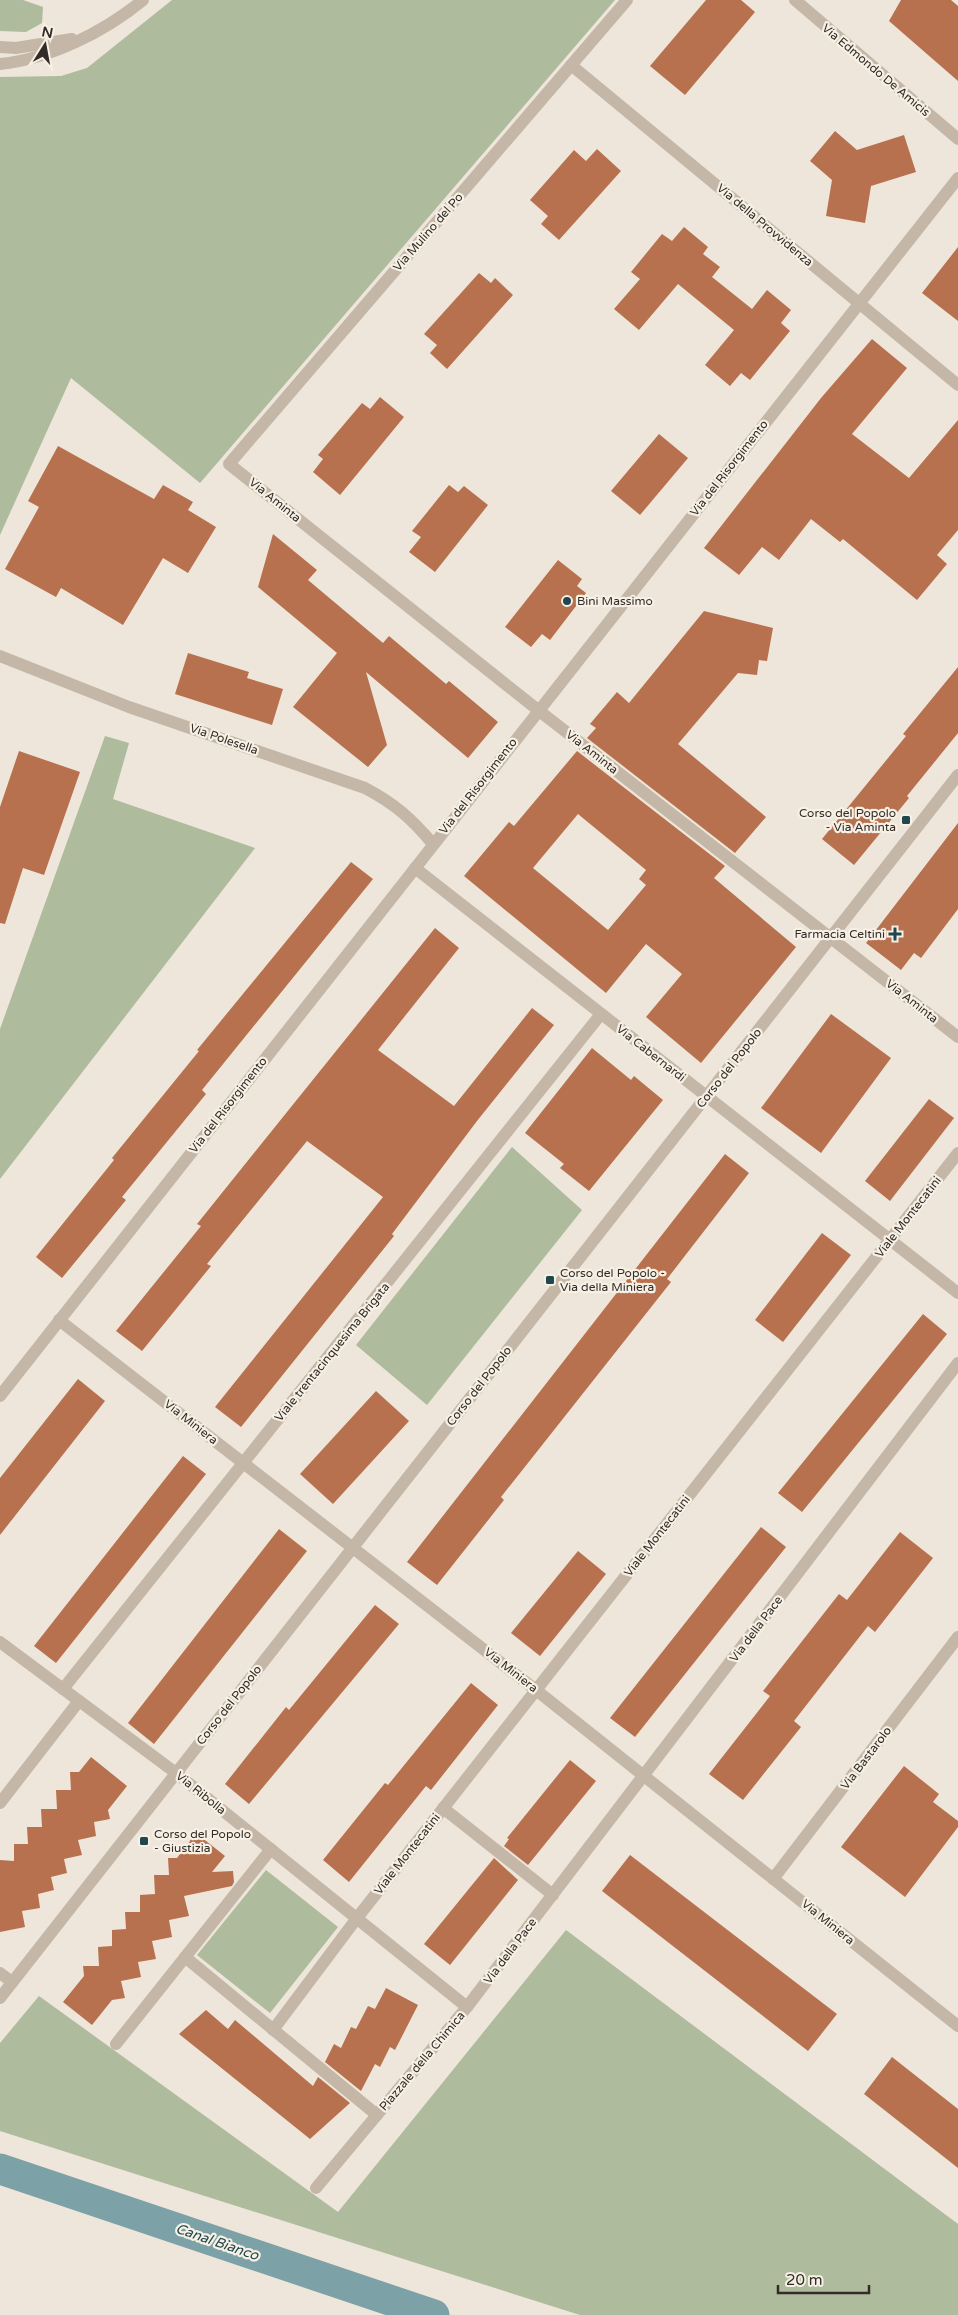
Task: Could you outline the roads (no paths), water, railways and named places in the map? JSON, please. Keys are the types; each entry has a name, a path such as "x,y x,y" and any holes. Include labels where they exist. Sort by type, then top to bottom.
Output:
{"street":[{"path":"0,64 35,57 69,47 130,11 143,0"},
{"name":"Via Mulino del Po","path":"230,464 627,0"},
{"name":"Via Edmondo De Amicis","path":"795,0 958,139"},
{"path":"0,47 16,48 41,45 91,33"},
{"name":"Via della Provvidenza","path":"571,65 958,386"},
{"name":"Via del Risorgimento","path":"0,1396 958,178"},
{"name":"Via Aminta","path":"230,464 538,710 958,1037"},
{"name":"Via Polesella","path":"0,656 129,707 365,788 390,801 410,817 433,844"},
{"name":"Corso del Popolo","path":"0,1998 958,776"},
{"name":"Via Cabernardi","path":"415,868 958,1293"},
{"name":"Viale trentacinquesima Brigata","path":"63,1689 601,1014"},
{"name":"Viale Montecatini","path":"357,1918 958,1153"},
{"name":"Via Miniera","path":"59,1320 536,1690 958,2026"},
{"name":"Via della Pace","path":"467,2007 958,1364"},
{"name":"Via Bastarolo","path":"773,1879 958,1637"},
{"name":"Via Ribolla","path":"0,1642 176,1773 467,2007"},
{"path":"0,1803 79,1701"},
{"path":"443,1808 553,1895"},
{"path":"116,2044 271,1849"},
{"path":"272,2030 357,1918"},
{"name":"Piazzale della Chimica","path":"185,1957 377,2115"},
{"path":"0,1972 12,1982"},
{"name":"Piazzale della Chimica","path":"316,2188 467,2007"}],"waterway":[{"name":"Canal Bianco","path":"0,2169 434,2315"}],"place":[{"name":"Bini Massimo","path":"567,601"},
{"name":"Corso del Popolo - Via Aminta","path":"906,820"},
{"name":"Farmacia Celtini","path":"895,934"},
{"name":"Corso del Popolo - Via della Miniera","path":"550,1280"},
{"name":"Corso del Popolo - Giustizia","path":"144,1841"}]}
